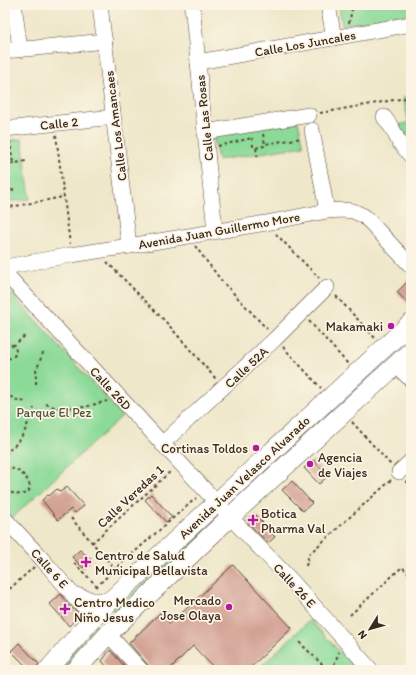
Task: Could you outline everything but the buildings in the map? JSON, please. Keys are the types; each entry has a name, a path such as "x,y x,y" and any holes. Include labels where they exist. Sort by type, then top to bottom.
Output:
{"main road":[{"name":"Avenida Juan Velasco Alvarado","path":"48,670 100,611 208,499 330,398 411,323"},
{"name":"Avenida Juan Velasco Alvarado","path":"76,670 111,631 230,517 411,351"},
{"path":"76,597 94,602 111,631"}],"street":[{"path":"14,5 20,50"},
{"name":"Calle Los Amancaes","path":"100,5 129,246"},
{"name":"Calle Las Rosas","path":"192,5 214,231"},
{"path":"328,5 340,37"},
{"name":"Calle Los Juncales","path":"198,62 411,24"},
{"path":"5,51 105,41"},
{"path":"205,132 309,115"},
{"name":"Calle 2","path":"7,129 113,117"},
{"path":"384,117 392,128 399,142 411,156"},
{"path":"312,133 327,211"},
{"name":"Avenida Juan Guillermo More","path":"5,267 266,223 327,211 342,210 353,211 364,216 411,266"},
{"name":"Calle 26D","path":"5,273 162,444 208,499"},
{"name":"Calle 52A","path":"162,444 275,339 327,287"},
{"path":"396,365 411,380"},
{"path":"399,472 411,461"},
{"name":"Calle 26 E","path":"208,499 230,517 291,580 344,639 367,668"},
{"name":"Calle 6 E","path":"5,519 76,597"},
{"path":"111,631 141,670"}],"path":[{"path":"340,37 353,5"},
{"path":"402,5 411,11"},
{"path":"309,115 411,97"},
{"path":"54,123 71,255"},
{"path":"7,129 13,164"},
{"path":"256,148 264,146 265,144 312,133"},
{"path":"258,135 263,134"},
{"path":"206,149 253,137 253,146 256,148 258,160"},
{"path":"5,156 12,155"},
{"path":"5,165 26,161"},
{"path":"5,176 6,191 15,190"},
{"path":"5,208 64,197"},
{"path":"266,223 384,348"},
{"path":"187,236 221,280 330,398"},
{"path":"98,251 165,321 224,387"},
{"path":"302,312 356,373"},
{"path":"14,346 26,335"},
{"path":"5,344 14,346"},
{"path":"5,358 9,359 15,355 16,350 14,346"},
{"path":"36,384 36,370 43,353"},
{"path":"5,394 17,400 26,402"},
{"path":"46,404 59,408 85,406 120,398"},
{"path":"5,454 16,444 24,433 34,408"},
{"path":"343,413 411,486"},
{"name":"Calle Veredas 1","path":"92,543 179,463"},
{"path":"5,468 20,471 30,487 28,492 16,494 6,488 5,481"},
{"path":"306,566 309,554 399,472"},
{"path":"94,590 116,569 208,499"},
{"path":"71,518 116,569"},
{"path":"5,593 42,559"},
{"path":"74,564 97,586"},
{"path":"350,615 402,567 409,574 411,572"},
{"path":"332,670 344,639"},
{"path":"299,642 328,670"}],"green space":[{"path":"339,5 411,5 411,14 342,25"},
{"path":"411,97 411,131 399,142 392,128 409,122 403,98"},
{"path":"298,121 304,146 218,160 213,136"},
{"path":"22,139 30,199 5,202 5,141"},
{"name":"Parque El Pez","path":"5,286 122,416 12,518 5,511"},
{"path":"208,518 215,526 119,616 110,606"},
{"path":"310,620 353,666 349,670 257,670"},
{"path":"95,624 101,633 70,670 56,670"}],"place":[{"name":"Makamaki","path":"391,326"},
{"name":"Cortinas Toldos","path":"256,448"},
{"name":"Agencia de Viajes","path":"310,464"},
{"name":"Botica Pharma Val","path":"253,520"},
{"name":"Centro de Salud Municipal Bellavista","path":"86,562"},
{"name":"Mercado Jose Olaya","path":"229,607"},
{"name":"Centro Medico Niño Jesus","path":"65,609"}]}
